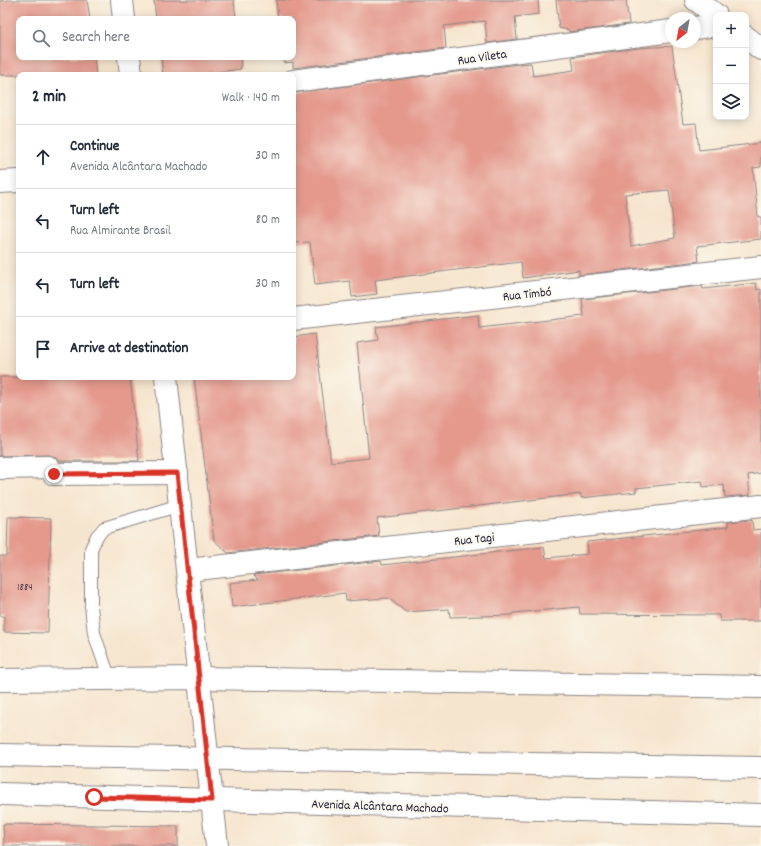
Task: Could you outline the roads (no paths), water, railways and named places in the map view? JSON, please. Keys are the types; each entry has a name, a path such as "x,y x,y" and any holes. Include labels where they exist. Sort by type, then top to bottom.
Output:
{"main road":[{"path":"122,0 124,16"},
{"path":"696,0 713,13"},
{"path":"701,27 713,26"},
{"name":"Rua Vileta","path":"296,81 665,32"},
{"path":"749,39 761,49"},
{"path":"129,60 131,72"},
{"path":"0,182 16,181"},
{"name":"Rua Timbó","path":"296,319 761,267"},
{"path":"166,380 188,570 206,757 217,846"},
{"path":"0,468 48,467 54,474 177,473"},
{"name":"Rua Tagi","path":"188,570 761,506"},
{"path":"0,680 199,678 761,687"},
{"path":"0,755 206,757 761,768"},
{"name":"Avenida Alcântara Machado","path":"0,794 761,815"}],"lane":[{"path":"110,680 94,633 91,606 91,549 97,536 104,528 180,505"}]}
